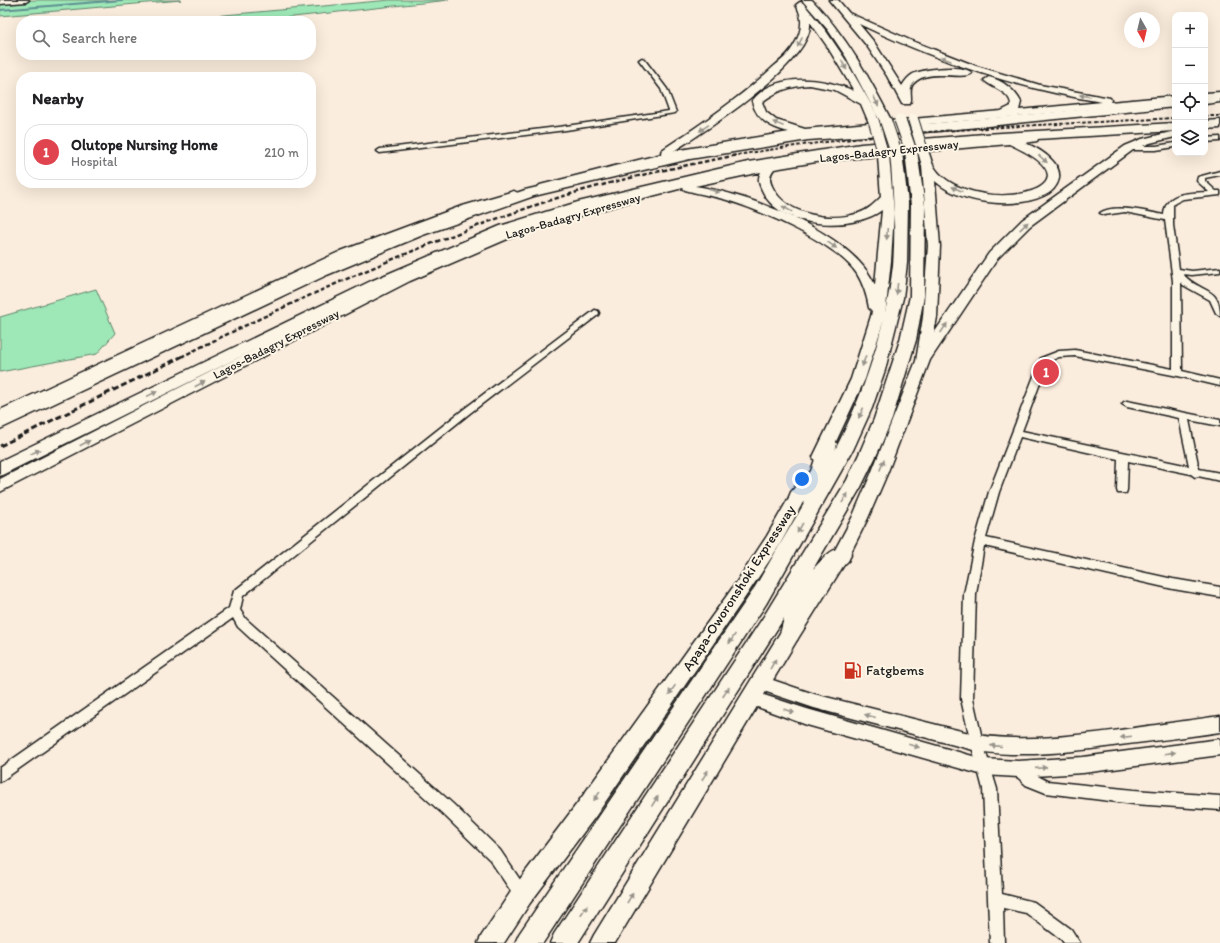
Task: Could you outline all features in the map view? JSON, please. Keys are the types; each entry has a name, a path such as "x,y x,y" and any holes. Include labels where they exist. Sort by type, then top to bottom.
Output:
{"highway":[{"path":"819,0 841,25 880,86"},
{"name":"Apapa-Oworonshoki Expressway","path":"528,943 759,598 806,499 836,447 864,408 877,370 896,298 900,263 901,203 908,155 880,122 854,58 836,33 801,2"},
{"path":"1208,101 1220,99"},
{"name":"Lagos-Badagry Expressway","path":"0,423 210,323 322,272 418,232 530,193 690,155 808,136 938,127 1172,104"},
{"name":"Apapa-Oworonshoki Expressway","path":"563,943 771,622 855,482 883,419 908,340 917,296 918,206 900,120 893,109"},
{"path":"1208,127 1220,126"},
{"name":"Lagos-Badagry Expressway","path":"0,469 376,284 505,229 583,205 748,166 861,148 985,138 1172,129"},
{"path":"806,499 836,447"},
{"path":"790,634 817,544"},
{"path":"771,622 841,555"}],"main road":[{"name":"Apapa-Oworonshoki Expressway","path":"833,0 871,44 892,76 913,119 908,155 887,198 888,214 885,260 878,316 836,447"},
{"name":"Apapa-Oworonshoki Expressway","path":"801,2 827,37 871,113 880,122"},
{"path":"628,165 656,156 674,148 722,116 744,99 783,64 799,45 805,31 806,18 801,2"},
{"path":"846,15 907,44 953,62 1009,80 1104,100 1151,102"},
{"path":"906,102 905,88 909,80 925,73 950,71 970,74 988,79 1000,85 1015,98 1015,107 1011,112 997,116"},
{"path":"816,131 788,128 766,119 757,109 757,101 773,88 802,82 836,86 852,93 865,102"},
{"path":"1208,96 1220,95"},
{"name":"Lagos-Badagry Expressway","path":"0,416 345,254 463,210 591,173 712,147 816,131 1172,99"},
{"name":"Lagos-Badagry Expressway","path":"0,486 405,278 520,229 633,197 733,173 816,159 962,144 1172,129"},
{"path":"923,361 993,256 1045,208 1100,167 1130,148 1146,141 1172,135"},
{"path":"908,155 946,184 977,197 1009,200 1027,198 1043,192 1051,186 1054,176 1052,168 1045,159 1022,144 1009,141"},
{"name":"Apapa-Oworonshoki Expressway","path":"602,943 761,684 790,634 841,555 860,518 923,361 930,317 934,263 908,155"},
{"path":"771,166 766,172 764,180 767,190 772,198 781,206 805,217 821,220 854,219 866,215 876,209 887,198"},
{"path":"676,187 706,189 744,201 767,210 823,239 844,254 860,269 869,286 878,316"},
{"name":"Apapa-Oworonshoki Expressway","path":"490,943 522,895 587,809 733,602 773,541 806,499"}],"street":[{"path":"0,2 26,0"},
{"path":"380,151 566,128 673,112 664,89 642,60"},
{"path":"1208,140 1220,139"},
{"path":"1130,148 1156,148 1172,145"},
{"path":"1217,194 1201,181 1202,177 1220,173"},
{"path":"1178,373 1176,271 1168,218 1169,206 1180,197 1217,194"},
{"path":"1104,213 1125,210 1168,218"},
{"path":"1176,271 1192,273 1220,270"},
{"path":"1176,271 1186,283 1213,298 1220,313"},
{"path":"0,776 234,611 238,594 467,411 595,313"},
{"path":"997,943 990,789 977,743 967,699 970,594 980,541 994,492 1044,360 1061,352 1075,353 1178,373 1220,383"},
{"path":"1127,404 1220,422"},
{"path":"1183,415 1196,473"},
{"path":"1017,433 1220,477"},
{"path":"1122,490 1123,457"},
{"path":"980,541 1173,584 1220,592"},
{"path":"234,611 242,623 448,809 495,856 522,895"},
{"path":"761,684 814,701 977,743 1015,747 1065,744 1220,724"},
{"path":"752,698 808,717 984,767 1018,770 1083,765 1220,747"},
{"path":"1018,770 1031,780 1046,787 1134,797 1220,803"},
{"path":"996,900 1029,907 1066,934 1073,943"}],"green space":[{"path":"0,0 181,0 0,16"},
{"path":"390,0 449,0 302,16 213,16"},
{"path":"96,289 115,333 97,354 0,372 0,317"}],"waterway":[{"path":"0,10 122,0"}],"railway":[{"path":"1208,116 1220,116"},
{"path":"738,155 842,140 953,130 1172,118"},
{"path":"181,357 357,274 493,220 563,196 613,182 738,155"},
{"path":"732,156 738,155"},
{"path":"0,446 183,356"}],"place":[{"name":"Olutope Nursing Home","path":"1046,372"},
{"name":"Fatgbems","path":"853,670"}]}
